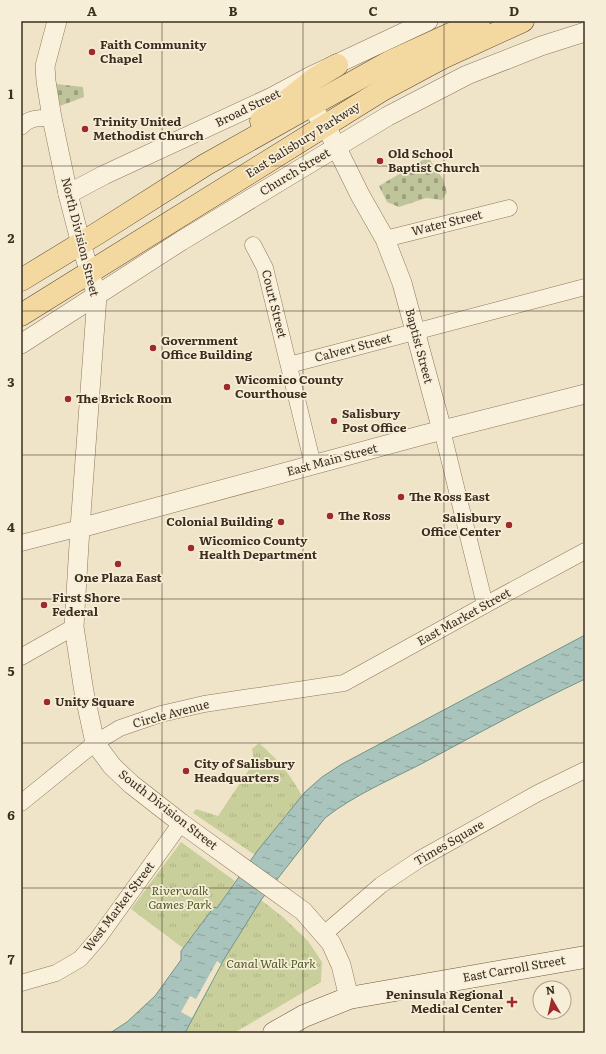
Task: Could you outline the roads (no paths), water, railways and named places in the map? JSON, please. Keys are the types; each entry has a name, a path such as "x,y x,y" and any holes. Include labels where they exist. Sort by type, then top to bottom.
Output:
{"main road":[{"name":"East Salisbury Parkway","path":"21,280 205,165 389,62 479,21"},
{"name":"East Salisbury Parkway","path":"21,315 384,89 442,58 523,21"},
{"path":"205,165 314,79 337,65"},
{"name":"East Carroll Street","path":"274,1033 304,1016 349,998 585,957"}],"street":[{"name":"North Division Street","path":"57,21 45,66 46,81 68,194 80,244 96,296 80,528"},
{"name":"Broad Street","path":"68,194 104,175 272,97 311,76 428,21"},
{"name":"Church Street","path":"21,344 181,241 388,116 467,75 541,46 584,34"},
{"name":"Baptist Street","path":"310,106 326,126 385,239 402,283 442,430 485,605"},
{"path":"21,127 25,122 36,118 52,118"},
{"name":"Water Street","path":"385,239 509,208"},
{"name":"Court Street","path":"253,245 265,268 289,365"},
{"name":"Calvert Street","path":"289,365 585,287"},
{"path":"289,365 313,465"},
{"name":"East Main Street","path":"80,528 442,430 585,394"},
{"path":"21,543 80,528"},
{"name":"South Division Street","path":"80,528 74,627 84,692 95,744 112,766 131,784 181,823 303,911 331,943 341,965 349,998"},
{"name":"East Market Street","path":"344,683 585,551"},
{"path":"21,656 74,627"},
{"name":"Circle Avenue","path":"21,802 95,744 120,728 161,714 204,704 344,683"},
{"name":"Times Square","path":"324,934 381,885 420,859 538,793 585,770"},
{"name":"West Market Street","path":"21,983 56,973 80,959 99,937 181,823"}],"water":[{"path":"585,635 585,679 372,788 325,818 261,900 223,961 185,1033 110,1033 127,1022 155,996 181,960 181,951 214,907 217,908 258,850 305,792 322,777 342,764"}],"place":[{"name":"Faith Community Chapel","path":"92,52"},
{"name":"Trinity United Methodist Church","path":"85,129"},
{"name":"Old School Baptist Church","path":"380,161"},
{"name":"Government Office Building","path":"153,348"},
{"name":"Wicomico County Courthouse","path":"227,387"},
{"name":"The Brick Room","path":"68,399"},
{"name":"Salisbury Post Office","path":"334,421"},
{"name":"The Ross East","path":"401,497"},
{"name":"The Ross","path":"330,516"},
{"name":"Colonial Building","path":"281,522"},
{"name":"Salisbury Office Center","path":"509,525"},
{"name":"Wicomico County Health Department","path":"191,548"},
{"name":"One Plaza East","path":"118,564"},
{"name":"First Shore Federal","path":"44,605"},
{"name":"Unity Square","path":"47,702"},
{"name":"City of Salisbury Headquarters","path":"186,771"},
{"name":"Peninsula Regional Medical Center","path":"512,1002"}],"park label":[{"name":"Riverwalk Games Park","path":"180,898"},
{"name":"Canal Walk Park","path":"271,964"}]}
